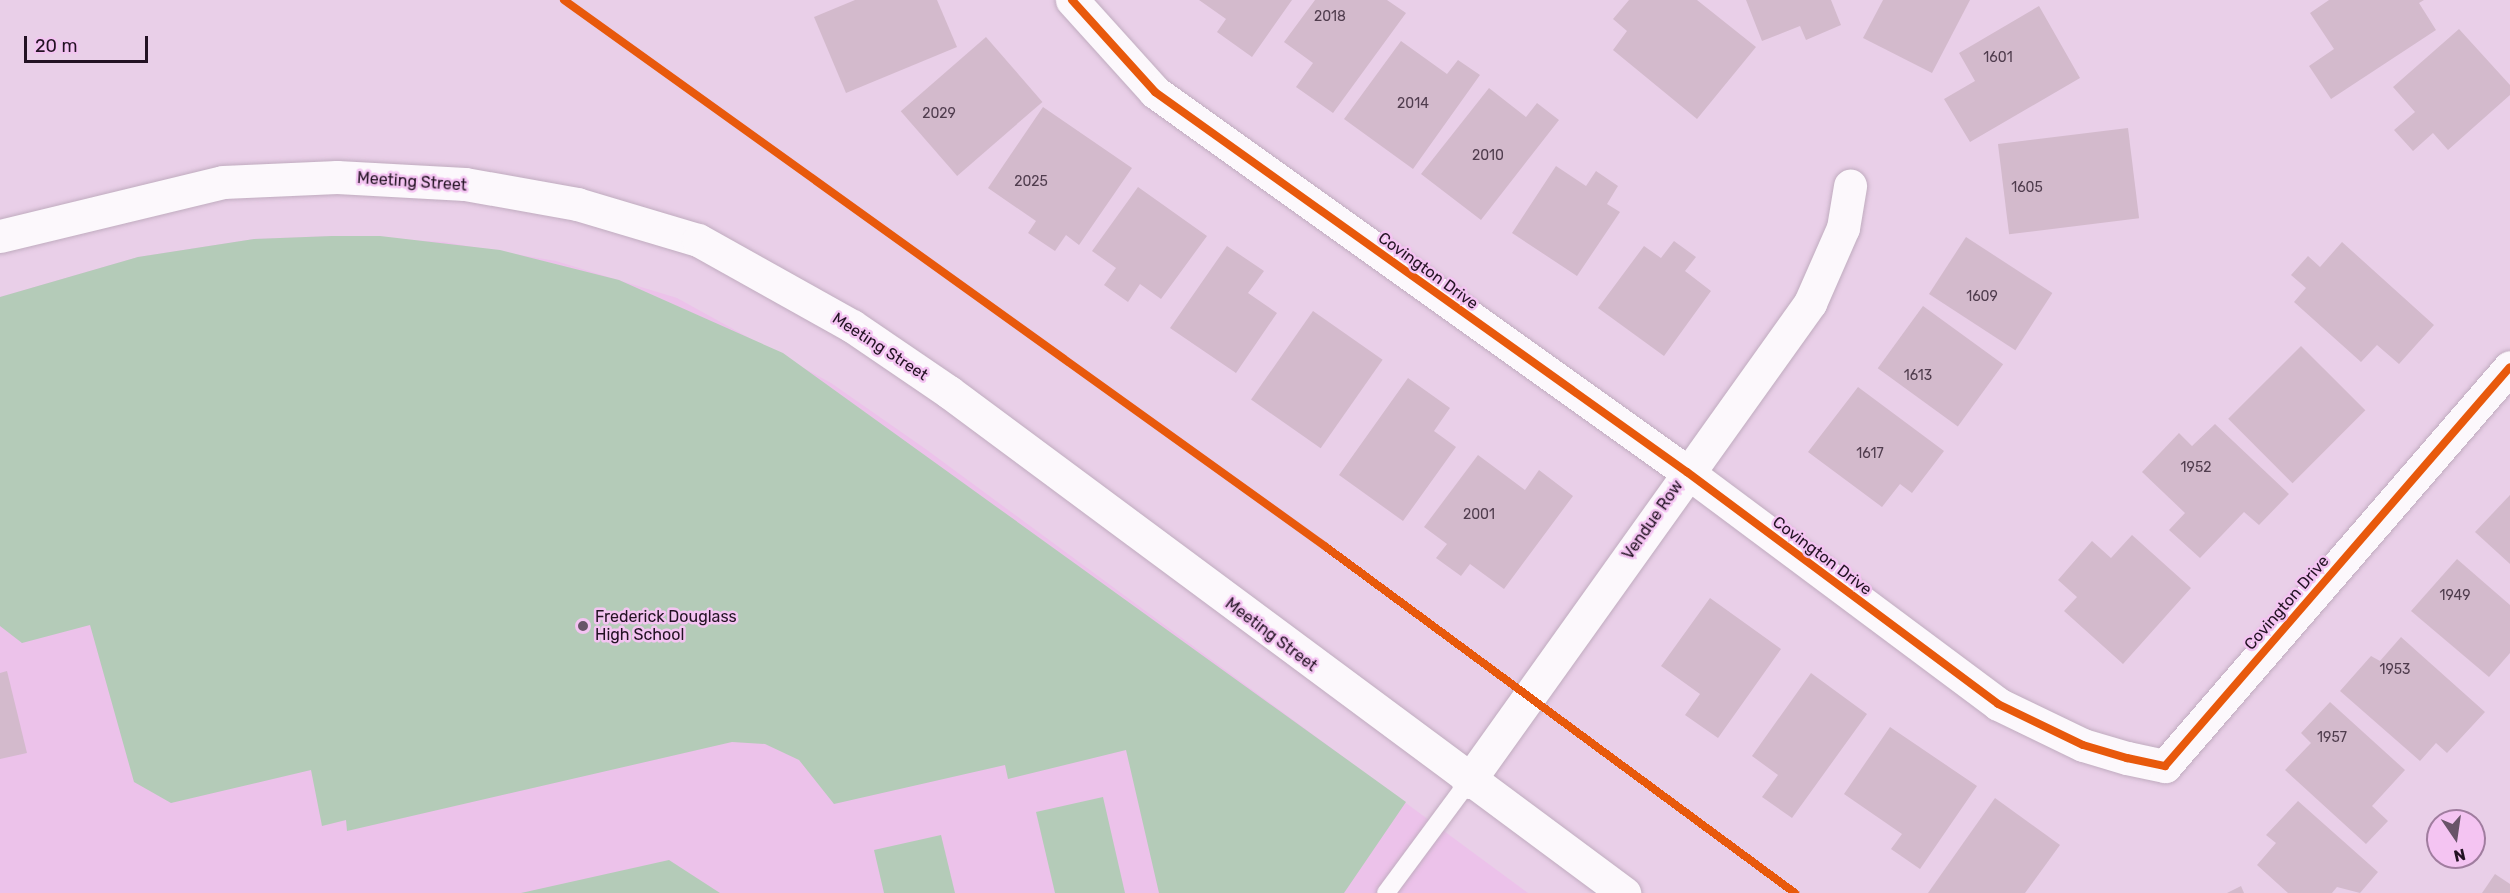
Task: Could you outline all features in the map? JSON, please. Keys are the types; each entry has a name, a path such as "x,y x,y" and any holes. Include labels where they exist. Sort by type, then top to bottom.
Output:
{"street":[{"name":"Covington Drive","path":"1072,0 1119,58 1155,92 1687,472 1998,704 2084,745 2165,766 2510,367"},
{"name":"Meeting Street","path":"0,236 223,182 337,177 465,184 577,204 698,240 852,326 949,392 1468,782 1624,893"},
{"name":"Vendue Row","path":"1468,782 1687,472 1810,303 1844,228 1850,186"}],"lane":[{"path":"1386,893 1468,782"}],"shaded area":[{"name":"Frederick Douglass High School","path":"332,236 444,242 556,261 677,298 831,383 927,450 1528,893 0,893 0,297 138,257 254,239"}],"green space":[{"name":"Frederick Douglass High School","path":"380,236 500,250 619,280 783,353 1406,802 1344,893 1159,893 1126,750 1008,779 1005,765 834,804 799,760 765,744 732,742 347,831 346,820 322,826 311,770 171,803 134,782 90,625 22,643 0,626 0,297 138,257 254,239"},
{"path":"1103,797 1125,893 1055,893 1036,812"},
{"path":"941,835 955,893 884,893 874,850"},
{"path":"669,860 720,893 521,893"}],"building":[{"path":"855,0 937,0 957,47 846,93 814,17"},
{"path":"1199,0 1292,0 1252,57 1217,32 1226,19"},
{"path":"1315,0 1387,0 1406,13 1333,113 1296,87 1313,63 1284,42"},
{"path":"1629,0 1697,0 1756,47 1697,119 1613,50 1627,31 1613,19"},
{"path":"1746,0 1831,0 1841,25 1806,40 1800,26 1762,41"},
{"path":"1883,0 1970,0 1932,73 1863,38"},
{"path":"2329,0 2424,0 2419,3 2436,30 2331,99 2309,66 2334,49 2310,13"},
{"path":"2039,6 2080,78 1970,142 1944,99 1975,81 1959,53"},
{"path":"2459,29 2510,85 2510,95 2448,150 2433,133 2413,151 2394,130 2415,112 2393,87"},
{"path":"986,37 1042,102 957,176 901,111"},
{"path":"1401,41 1447,74 1458,60 1480,75 1413,169 1344,119"},
{"path":"1489,88 1526,117 1537,103 1559,120 1481,220 1421,174"},
{"path":"1043,107 1132,168 1079,245 1066,235 1055,251 1028,233 1036,221 988,188"},
{"path":"2128,128 2139,218 2009,234 1998,144"},
{"path":"1556,166 1586,186 1596,171 1618,186 1607,204 1620,212 1577,276 1512,233"},
{"path":"1138,187 1207,236 1161,299 1140,284 1128,302 1104,285 1116,268 1092,251"},
{"path":"1966,237 2052,293 2015,350 1929,294"},
{"path":"1674,241 1696,257 1685,271 1711,291 1664,356 1598,308 1644,246 1661,258"},
{"path":"2342,242 2434,325 2399,364 2377,345 2361,362 2294,302 2306,288 2291,275 2308,256 2320,267"},
{"path":"1227,246 1264,271 1248,293 1277,313 1236,373 1170,328"},
{"path":"1923,306 2003,364 1958,426 1878,368"},
{"path":"1313,311 1383,360 1321,448 1251,399"},
{"path":"2301,346 2365,410 2293,483 2228,419"},
{"path":"1408,378 1450,408 1434,431 1456,447 1403,521 1339,475"},
{"path":"1858,387 1944,451 1912,493 1900,484 1882,507 1808,452"},
{"path":"2215,424 2289,494 2259,525 2244,512 2200,558 2169,530 2185,513 2142,472 2179,433 2192,446"},
{"path":"1478,455 1525,490 1539,470 1573,496 1504,589 1470,564 1461,576 1436,558 1447,544 1424,527"},
{"path":"2510,495 2510,564 2475,532"},
{"path":"2132,535 2191,588 2123,664 2064,611 2077,597 2058,580 2092,541 2111,558"},
{"path":"2457,559 2510,605 2510,653 2489,677 2411,611"},
{"path":"1710,598 1781,649 1718,738 1685,715 1700,694 1661,666"},
{"path":"2401,637 2485,712 2447,753 2436,743 2420,761 2340,691 2371,656 2380,661"},
{"path":"7,671 27,753 0,759 0,673"},
{"path":"1811,673 1867,714 1792,818 1762,797 1778,775 1752,756"},
{"path":"2330,702 2405,770 2372,806 2388,821 2366,844 2285,770 2311,743 2301,733"},
{"path":"1890,727 1977,786 1920,869 1891,849 1902,834 1844,794"},
{"path":"1995,798 2060,845 2025,893 1928,893"},
{"path":"2298,801 2378,872 2360,893 2337,887 2332,893 2288,893 2257,865 2276,843 2266,835"},
{"path":"2495,874 2510,884 2510,893 2482,893"},
{"path":"2241,886 2244,893 2227,893"}],"cycle path":[{"path":"564,0 1326,547 1795,893"},
{"path":"1072,0 1155,92 1687,472 1998,704 2083,745 2127,758 2165,766 2510,367"}],"place":[{"name":"Frederick Douglass High School","path":"583,626"}]}
